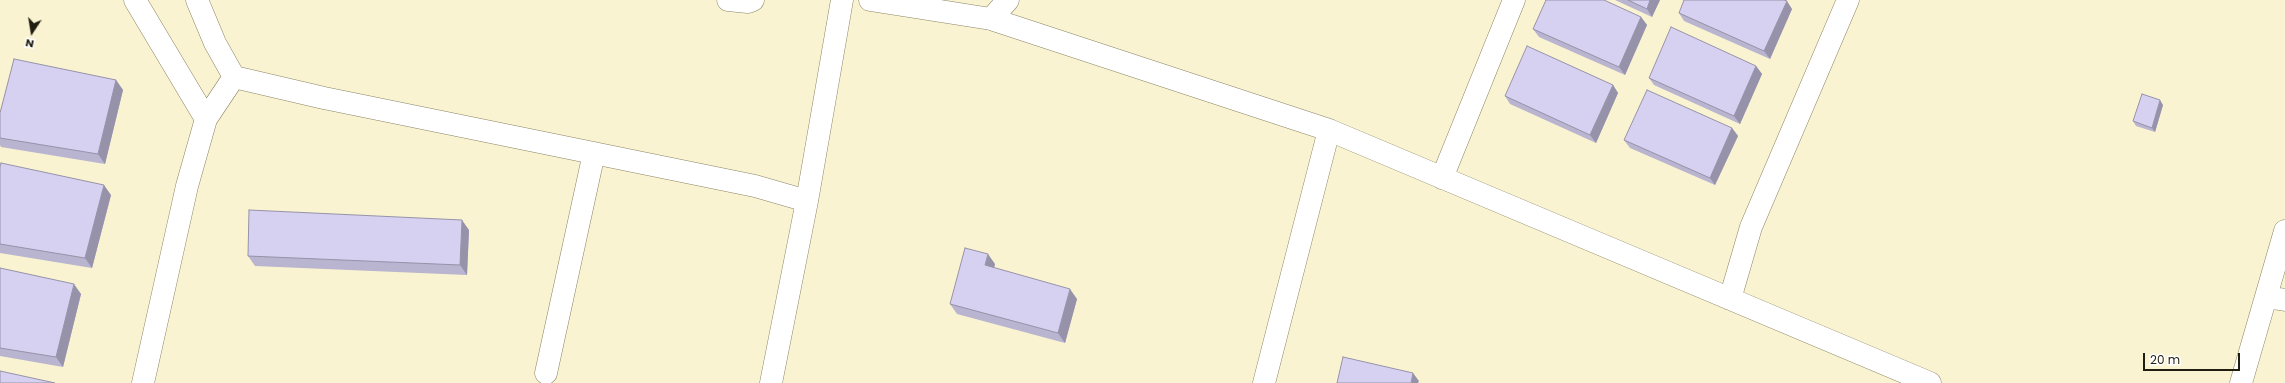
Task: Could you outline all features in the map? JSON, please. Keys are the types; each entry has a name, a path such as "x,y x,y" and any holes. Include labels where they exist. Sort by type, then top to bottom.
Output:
{"street":[{"path":"135,0 206,119"},
{"path":"197,0 215,43 234,77 324,98 755,186 808,201"},
{"path":"728,0 748,2 753,0"},
{"path":"771,383 808,201 842,0"},
{"path":"870,0 991,19 1329,130 1930,383"},
{"path":"991,19 1008,0"},
{"path":"1442,178 1514,0"},
{"path":"1730,299 1751,227 1848,0"},
{"path":"143,383 187,186 206,119 234,77"},
{"path":"1264,383 1329,130"},
{"path":"546,373 594,153"},
{"path":"2241,383 2275,299 2285,232"}],"building":[{"path":"1546,0 1604,0 1641,17 1619,67 1533,29"},
{"path":"1628,0 1650,0 1647,9"},
{"path":"1684,0 1787,1 1764,51 1679,13"},
{"path":"1671,27 1756,66 1734,116 1649,78"},
{"path":"1527,46 1613,85 1590,135 1505,96"},
{"path":"14,59 116,80 98,154 0,138 0,113"},
{"path":"1647,90 1732,128 1710,178 1624,140"},
{"path":"2142,94 2160,100 2152,128 2133,121"},
{"path":"1,163 104,185 85,258 0,244"},
{"path":"249,210 462,220 460,265 248,256"},
{"path":"965,248 988,254 985,265 1070,289 1058,333 950,304"},
{"path":"0,268 74,284 56,357 0,348"},
{"path":"1343,357 1413,373 1411,383 1337,383"},
{"path":"0,371 55,383 0,383"}]}
